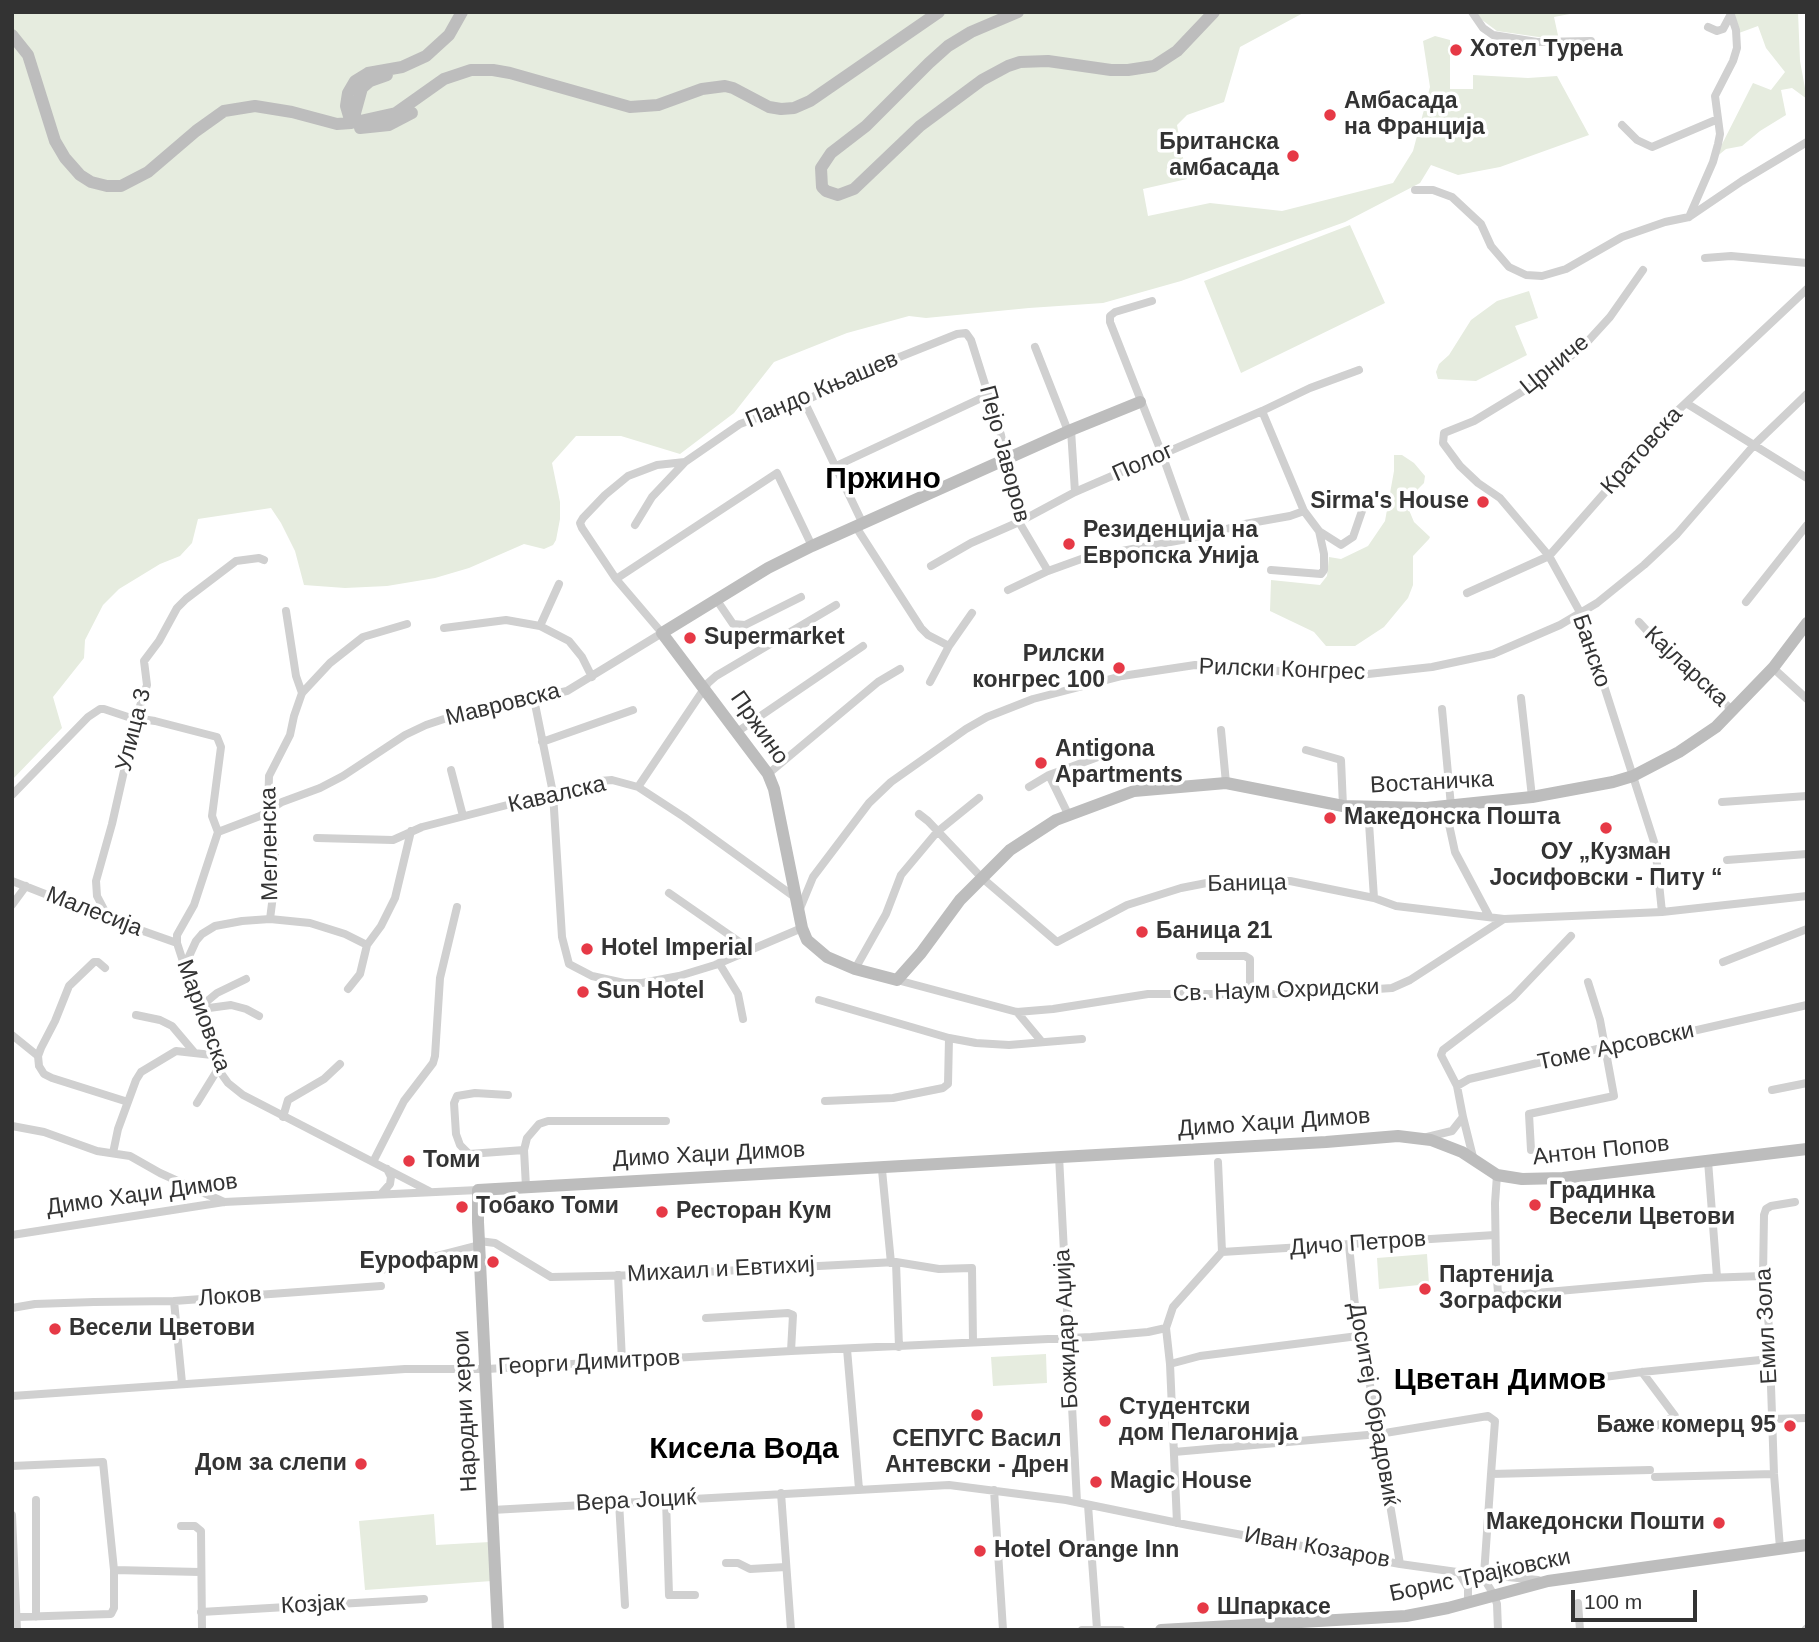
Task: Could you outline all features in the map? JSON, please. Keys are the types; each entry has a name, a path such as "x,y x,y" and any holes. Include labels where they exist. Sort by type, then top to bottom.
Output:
{"street":[{"path":"351,124 362,88 379,76 413,68 435,55 453,36 464,12"},
{"path":"351,124 346,106 351,86 362,75 402,67 426,56 449,35 464,12"},
{"path":"12,35 21,44 33,66 55,141 65,158 80,175 91,182 121,186 148,172 213,117 237,108 255,106 337,124 351,124 401,110 436,83 461,72 493,70 638,108 669,102 702,89 725,86 769,107 794,108 810,101 939,12"},
{"path":"1017,12 971,32 948,46 929,63 866,126 831,153 821,168 822,187 838,195 854,189 913,132 982,80 1008,66 1020,62 1048,61 1128,70 1147,68 1164,61 1191,38 1214,12"},
{"path":"1472,12 1483,28 1493,35 1537,42 1591,41"},
{"path":"1708,27 1717,31 1723,29 1731,13"},
{"path":"1689,217 1713,162 1720,134 1715,96 1737,48 1731,13"},
{"path":"351,124 363,129 396,122 446,86 472,75 495,74 528,80"},
{"path":"359,97 364,110 378,118"},
{"path":"325,120 346,106"},
{"path":"1622,125 1651,147 1718,119"},
{"path":"1415,190 1433,190 1452,197 1481,224 1491,246 1509,267 1533,276 1542,276 1566,269 1622,237 1689,217 1807,142"},
{"path":"1705,258 1731,256 1807,263"},
{"name":"Црниче","path":"1444,433 1474,421 1548,376 1599,329 1643,270"},
{"name":"Кратовска","path":"1467,593 1549,556 1686,403 1807,289"},
{"path":"1152,301 1115,312 1110,316 1110,322 1192,538"},
{"name":"Пејо Јаворов","path":"966,333 971,340 996,415 1019,522 1048,571"},
{"name":"Пандо Књашев","path":"635,525 652,496 685,462 740,424 804,401 897,358 957,334 966,333"},
{"path":"1035,348 1070,430 1076,492"},
{"name":"Полог","path":"931,566 971,543 1076,492 1310,388 1359,370"},
{"name":"Рилски Конгрес","path":"798,912 813,877 869,803 891,782 966,729 1033,699 1122,676 1195,665 1350,676 1432,667 1493,654 1540,635 1581,614 1644,565 1677,534 1755,444 1807,394"},
{"path":"835,466 988,395"},
{"path":"804,401 860,525 921,628 928,635 949,646"},
{"path":"662,634 768,568 812,546 1070,430 1140,402"},
{"path":"1686,403 1807,478"},
{"path":"1262,411 1304,511 1319,531 1336,544 1345,544 1353,537 1363,508"},
{"name":"Банско","path":"1444,433 1444,446 1460,466 1500,498 1549,556 1581,614 1655,845 1662,912"},
{"name":"Пандо Књашев","path":"580,523 605,495 628,476 657,465 685,462"},
{"path":"616,579 777,473 812,546"},
{"path":"1008,590 1084,558 1192,538 1304,511"},
{"name":"Пржино","path":"580,523 616,579 662,634 768,774 774,789 798,912 807,940 817,951 855,969 897,980"},
{"path":"1745,602 1807,525"},
{"path":"1270,570 1321,574 1324,570 1324,554 1319,531"},
{"name":"Улица 3","path":"109,919 97,896 96,881 136,718 147,685 144,661 159,641 177,608 236,561 259,558 264,560"},
{"path":"540,626 559,584"},
{"path":"716,599 733,624 745,625 801,597"},
{"path":"638,787 704,688 716,676 836,605"},
{"path":"286,611 296,677 302,693"},
{"path":"930,682 949,646 972,613"},
{"path":"443,628 506,620 540,626 569,641 582,657 592,677"},
{"name":"Кајларска","path":"1639,622 1681,668 1734,711"},
{"name":"Востаничка","path":"897,980 981,877 1019,843 1068,814 1135,791 1226,783 1343,806 1368,808 1448,806 1591,788 1633,776 1699,740 1734,711 1773,668 1807,623"},
{"name":"Мегленска","path":"270,919 275,880 275,843 268,811 269,776 290,735 293,716 302,693 330,663 355,642 363,637 407,624"},
{"name":"Мавровска","path":"268,811 282,802 343,776 405,735 426,725 475,709 567,691 662,634"},
{"path":"737,732 863,646"},
{"path":"1773,668 1807,699"},
{"path":"768,774 878,682 900,669"},
{"path":"1521,698 1532,797"},
{"path":"534,699 553,793 562,937 569,964 592,976 633,984 679,976 719,963 802,928"},
{"path":"12,794 94,712 104,709 217,737 220,740 212,816 218,831 268,811"},
{"path":"1441,709 1448,806 1455,852 1489,916"},
{"path":"542,742 633,710"},
{"path":"1221,730 1226,783"},
{"path":"1029,788 1049,775 1128,746"},
{"path":"1306,750 1341,760 1343,806"},
{"path":"452,769 463,816"},
{"path":"1049,775 1068,814"},
{"name":"Кавалска","path":"317,838 389,841 411,831 463,816 612,780 638,787 795,892"},
{"path":"1722,802 1807,796"},
{"path":"855,969 886,914 901,875 937,832 979,798"},
{"path":"1368,808 1374,898"},
{"path":"919,814 981,877"},
{"name":"Мариовска","path":"218,831 194,905 177,935 177,943 218,1069 234,1088 284,1117 429,1191"},
{"path":"348,989 360,974 367,945 396,898 411,831"},
{"path":"1727,860 1807,854"},
{"path":"795,892 813,877"},
{"name":"Баница","path":"981,877 1057,942 1127,905 1181,888 1222,880 1290,881 1374,898 1396,906 1504,919"},
{"name":"Малесија","path":"12,881 177,943"},
{"path":"12,905 26,886"},
{"path":"669,893 751,950"},
{"path":"1504,919 1662,912 1807,896"},
{"path":"373,1162 404,1101 433,1063 440,978 457,907"},
{"path":"185,965 196,940 208,929 242,921 270,919 310,923 345,934 367,945"},
{"name":"Св. Наум Охридски","path":"897,980 1017,1012 1148,994 1304,993 1392,988 1410,980 1504,919"},
{"path":"1723,962 1807,929"},
{"path":"1474,1160 1469,1150 1457,1086 1441,1055 1443,1049 1513,997 1571,936"},
{"path":"1200,956 1245,956 1250,959 1250,993"},
{"path":"105,968 94,962 72,981 38,1056 41,1071 52,1078 128,1102"},
{"path":"719,963 738,994 743,1019"},
{"path":"200,1007 217,993 246,979"},
{"path":"1531,1150 1529,1114 1614,1096 1600,1020 1588,982"},
{"path":"819,1000 949,1038 994,1045 1082,1039"},
{"name":"Томе Арсовски","path":"1457,1086 1469,1079 1807,1005"},
{"path":"200,1007 236,1006 259,1016"},
{"path":"1017,1012 1042,1042"},
{"path":"136,1016 160,1020 172,1026 194,1052"},
{"path":"12,1035 38,1056"},
{"path":"825,1101 892,1098 943,1088 948,1084 949,1038"},
{"path":"113,1153 118,1129 141,1072 176,1051 212,1055"},
{"path":"284,1117 288,1100 324,1079 340,1064"},
{"path":"197,1103 218,1069"},
{"path":"1772,1090 1807,1083"},
{"path":"508,1094 474,1093 457,1096 454,1103 456,1133 460,1145 469,1154 524,1150"},
{"path":"1415,1137 1452,1131 1463,1117"},
{"path":"526,1187 524,1150 527,1138 545,1121 666,1121"},
{"path":"12,1126 44,1132 97,1151 130,1156 223,1202"},
{"name":"Димо Хаџи Димов","path":"12,1235 223,1202 1415,1137"},
{"name":"Антон Попов","path":"1415,1137 1455,1149 1497,1175 1538,1180 1807,1149"},
{"name":"Божидар Аџија","path":"1059,1156 1077,1502"},
{"path":"1708,1161 1717,1277"},
{"path":"1177,1523 1166,1328 1173,1307 1222,1252 1218,1162"},
{"path":"381,1194 390,1184 391,1177 387,1169"},
{"path":"882,1170 899,1347"},
{"path":"1497,1175 1497,1289 1500,1295 1505,1297 1717,1277 1763,1276"},
{"name":"Народни херои","path":"478,1190 498,1630"},
{"name":"Емил Зола","path":"1780,1548 1763,1276 1764,1215 1766,1209 1771,1206 1795,1202"},
{"name":"Дичо Петров","path":"1222,1252 1495,1235"},
{"path":"382,1270 479,1243"},
{"name":"Михаил и Евтихиј","path":"479,1243 495,1243 551,1277 893,1263 940,1269 972,1268 973,1342"},
{"name":"Доситеј Обрадовиќ","path":"1349,1245 1358,1336 1400,1563"},
{"path":"618,1275 622,1361"},
{"name":"Локов","path":"12,1308 35,1304 174,1301 381,1286"},
{"path":"174,1301 182,1383"},
{"path":"706,1318 788,1313 793,1315 791,1351"},
{"name":"Георги Димитров","path":"12,1396 405,1370 487,1369 1068,1338 1149,1332 1166,1328"},
{"path":"1170,1364 1200,1356 1358,1336"},
{"path":"847,1349 859,1489"},
{"path":"1536,1386 1770,1359"},
{"path":"1637,1430 1654,1427 1675,1416 1642,1372"},
{"path":"1174,1451 1378,1434 1488,1416 1495,1421 1484,1575"},
{"path":"1772,1419 1807,1418"},
{"path":"12,1466 103,1462 114,1570 114,1608 111,1614 17,1618"},
{"path":"1491,1474 1774,1474"},
{"name":"Вера Јоциќ","path":"492,1510 949,1485 1088,1505"},
{"path":"994,1490 1003,1630"},
{"path":"781,1493 791,1630"},
{"path":"666,1499 669,1595 695,1595"},
{"path":"36,1500 36,1617"},
{"path":"619,1502 625,1605"},
{"path":"1088,1505 1097,1629"},
{"name":"Иван Козаров","path":"1088,1505 1459,1573 1548,1581"},
{"path":"12,1516 17,1630"},
{"path":"181,1526 195,1526 201,1531 202,1630"},
{"name":"Борис Трајковски","path":"1161,1630 1387,1618 1432,1612 1548,1581 1807,1545"},
{"path":"726,1563 738,1563 750,1569 786,1567"},
{"path":"114,1570 200,1572"},
{"path":"1459,1573 1468,1588 1468,1602"},
{"path":"1473,1574 1486,1582 1494,1595 1498,1630"},
{"name":"Козјак","path":"201,1612 424,1599"},
{"path":"1578,1604 1580,1630"},
{"path":"1082,1630 1121,1630"}],"shaded area":[{"path":"12,12 1305,12 1240,47 1224,102 1187,115 1177,125 1187,179 1143,189 1148,216 1210,203 1282,211 1393,183 1413,151 1430,87 1423,41 1435,36 1450,40 1450,89 1473,89 1473,75 1528,78 1557,76 1589,135 1500,167 1458,175 1431,165 1420,183 1345,222 1181,281 1103,303 926,318 909,316 847,333 774,362 734,413 680,454 621,436 576,436 552,463 560,502 560,519 556,540 553,545 544,549 524,544 469,568 435,578 387,586 345,588 304,585 295,551 271,508 198,519 192,543 180,556 160,564 119,589 103,605 85,640 84,658 53,697 62,728 12,780"},
{"path":"1478,12 1580,12 1554,17 1559,40 1497,31 1478,17"},
{"path":"1731,12 1798,12 1800,61 1807,99 1792,88 1781,90 1786,115 1742,146 1726,149 1715,158 1753,83 1771,90 1785,72 1766,48 1758,26 1739,33"},
{"path":"1350,225 1385,303 1241,373 1204,281"},
{"path":"1529,291 1538,318 1515,326 1527,355 1476,381 1438,379 1436,372 1439,364 1449,355 1471,320 1497,301"},
{"path":"1394,455 1402,455 1414,463 1425,476 1424,483 1414,493 1409,510 1414,522 1430,537 1413,556 1413,585 1408,598 1384,627 1355,646 1326,646 1314,632 1270,611 1271,580 1320,585 1327,576 1329,557 1341,559 1368,546 1385,521 1394,471"},
{"path":"1427,1254 1429,1284 1379,1289 1377,1258"},
{"path":"1046,1354 1047,1383 993,1386 991,1357"},
{"path":"434,1514 436,1545 490,1542 492,1581 365,1590 359,1521"}],"place":[{"name":"Хотел Турена","path":"1456,50"},
{"name":"Амбасада на Франција","path":"1330,115"},
{"name":"Британска амбасада","path":"1293,156"},
{"name":"Sirma's House","path":"1483,502"},
{"name":"Резиденција на Европска Унија","path":"1069,544"},
{"name":"Supermarket","path":"690,638"},
{"name":"Рилски конгрес 100","path":"1119,668"},
{"name":"Antigona Apartments","path":"1041,763"},
{"name":"Македонска Пошта","path":"1330,818"},
{"name":"ОУ „Кузман Јосифовски - Питу “","path":"1606,828"},
{"name":"Баница 21","path":"1142,932"},
{"name":"Hotel Imperial","path":"587,949"},
{"name":"Sun Hotel","path":"583,992"},
{"name":"Томи","path":"409,1161"},
{"name":"Градинка Весели Цветови","path":"1535,1205"},
{"name":"Тобако Томи","path":"462,1207"},
{"name":"Ресторан Кум","path":"662,1212"},
{"name":"Еурофарм","path":"493,1262"},
{"name":"Партенија Зографски","path":"1425,1289"},
{"name":"Весели Цветови","path":"55,1329"},
{"name":"СЕПУГС Васил Антевски - Дрен","path":"977,1415"},
{"name":"Студентски дом Пелагонија","path":"1105,1421"},
{"name":"Баже комерц 95","path":"1790,1426"},
{"name":"Дом за слепи","path":"361,1464"},
{"name":"Magic House","path":"1096,1482"},
{"name":"Македонски Пошти","path":"1719,1523"},
{"name":"Hotel Orange Inn","path":"980,1551"},
{"name":"Шпаркасе","path":"1203,1608"}],"district":[{"name":"Пржино","path":"883,480"},
{"name":"Цветан Димов","path":"1500,1381"},
{"name":"Кисела Вода","path":"744,1450"}]}
